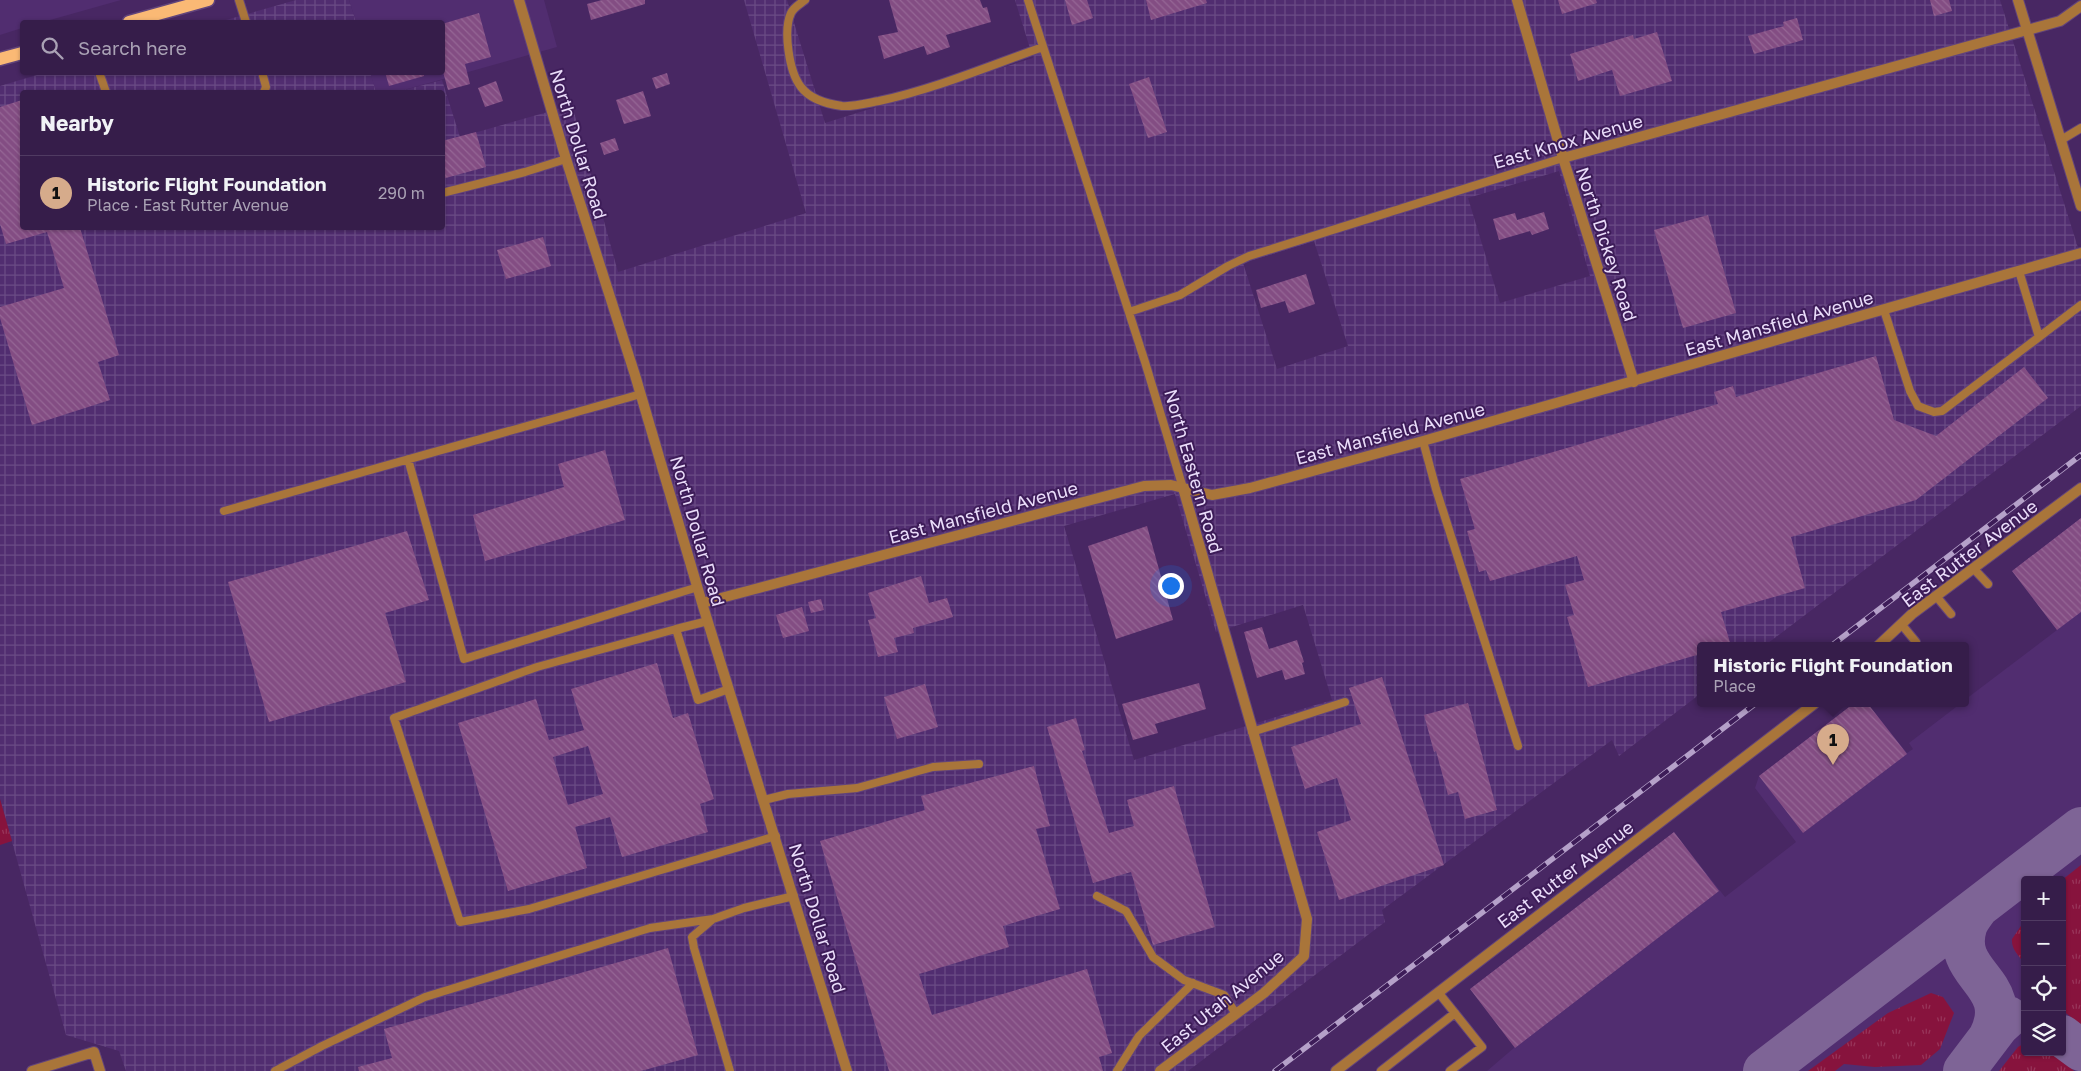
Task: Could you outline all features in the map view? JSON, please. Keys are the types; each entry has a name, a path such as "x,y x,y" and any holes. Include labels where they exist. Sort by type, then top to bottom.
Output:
{"main road":[{"path":"136,20 208,0"},
{"path":"0,59 20,54"}],"street":[{"name":"North Dollar Road","path":"519,0 566,159 641,394 702,603 776,836 847,1071"},
{"name":"North Dickey Road","path":"1517,0 1563,158 1634,382"},
{"path":"2018,0 2081,206"},
{"name":"East Knox Avenue","path":"1563,158 2027,31 2060,21 2081,6"},
{"name":"East Mansfield Avenue","path":"702,603 1144,486 1164,484 1206,495 1228,494 1634,382 2081,253"},
{"name":"North Eastern Road","path":"1183,488 1307,919 1304,956"},
{"name":"East Rutter Avenue","path":"1883,642 1912,614 2081,488"},
{"name":"East Rutter Avenue","path":"1336,1071 1810,707"},
{"name":"East Utah Avenue","path":"1160,1071 1264,993 1304,956"},
{"path":"32,1071 94,1052 100,1071"}],"lane":[{"path":"239,0 245,20"},
{"path":"805,0 794,8 790,15 788,31 789,59 801,87 818,100 843,106 870,103 908,94 1043,47"},
{"name":"North Eastern Road","path":"1028,0 1129,312 1183,488"},
{"path":"100,75 105,90"},
{"path":"263,75 266,87 265,90"},
{"path":"2061,140 2081,128"},
{"name":"East Knox Avenue","path":"1129,312 1180,295 1240,260 1563,158"},
{"path":"445,192 525,172 566,159"},
{"path":"2019,271 2040,337"},
{"path":"1884,310 1910,391 1918,406 1934,412 1942,411 2081,306"},
{"path":"224,511 641,394"},
{"path":"1423,441 1436,489 1518,746"},
{"path":"408,459 464,659 698,587"},
{"path":"1974,568 1988,584"},
{"path":"1936,596 1950,614"},
{"path":"708,621 537,667 394,718 460,922 529,909 776,836"},
{"path":"1902,625 1916,642"},
{"path":"676,629 698,700 729,689"},
{"path":"1252,732 1345,702"},
{"path":"764,800 788,794 857,788 932,767 979,764"},
{"path":"275,1071 322,1046 425,998 650,928 714,919 744,908 794,896"},
{"path":"1098,896 1126,911 1153,957 1184,980 1224,995 1236,1014"},
{"path":"714,919 692,937 730,1071"},
{"path":"1117,1071 1139,1036 1193,983"},
{"path":"1438,992 1482,1047 1450,1071"},
{"path":"1381,1071 1455,1013"}],"shaded area":[{"path":"0,0 121,0 50,20 20,20 20,29 0,35"},
{"path":"296,0 349,0 355,20 226,20"},
{"path":"349,0 544,0 557,47 404,90 375,90 371,75 445,75 445,20 355,20"},
{"path":"744,0 787,0 825,123 1033,58 1015,0 2000,0 2081,257 2081,406 1769,642 1697,642 1697,696 1619,756 1612,740 1382,910 1385,922 1188,1071 126,1071 119,1051 66,1035 0,799 0,86 37,75 371,75 375,90 20,90 20,230 445,230 445,90 404,90 442,80 460,137 572,105 618,272 806,213","holes":["1559,171 1590,276 1500,303 1468,198","1314,241 1348,346 1277,369 1243,263","1175,494 1216,632 1303,605 1332,700 1134,760 1064,526"]},
{"path":"2081,518 2081,1071 1487,1071 1515,1047 1470,989 1674,832 1725,897 1796,842 1755,788 1759,776 1849,707 1870,707 1907,753 1913,749 1909,743 1956,707 1969,707 1969,697 2057,630 2012,571"}],"green space":[{"path":"0,799 12,841 0,845"},
{"path":"2081,865 2081,1025 2066,1013 2066,877"},
{"path":"2021,926 2021,959 2014,949 2012,939"},
{"path":"1931,993 1943,997 1954,1013 1940,1049 1921,1065 1875,1067 1844,1064 1835,1071 1808,1071 1888,1013"},
{"path":"2021,1045 2021,1056 2055,1056 2074,1071 1999,1071"}],"building":[{"path":"602,0 645,0 645,4 591,20 587,4"},
{"path":"889,0 980,0 983,8 987,7 991,22 946,35 950,47 927,55 924,46 884,59 878,36 898,32"},
{"path":"1065,0 1087,0 1093,18 1072,25"},
{"path":"1146,0 1206,0 1207,3 1151,20"},
{"path":"1558,0 1596,0 1597,3 1562,14"},
{"path":"1930,0 1949,0 1952,11 1934,16"},
{"path":"479,13 491,57 465,64 470,84 448,90 444,75 445,23"},
{"path":"1797,18 1803,40 1754,54 1748,36 1784,26 1783,22"},
{"path":"1657,32 1672,81 1620,96 1612,70 1578,81 1570,54 1633,35 1634,39"},
{"path":"667,73 670,84 656,89 652,78"},
{"path":"386,75 424,75 424,76 389,86"},
{"path":"1149,77 1167,132 1148,138 1129,84"},
{"path":"496,81 503,101 485,107 478,88"},
{"path":"643,91 651,116 624,124 616,100"},
{"path":"20,101 20,230 81,230 119,355 98,362 110,400 32,425 0,318 0,307 64,288 47,232 6,244 0,224 0,107"},
{"path":"476,132 486,167 445,178 445,140"},
{"path":"615,138 619,150 604,155 600,143"},
{"path":"1544,212 1549,229 1532,235 1530,231 1499,240 1493,219 1515,213 1517,220"},
{"path":"1708,215 1736,313 1683,328 1654,230"},
{"path":"543,237 551,266 506,279 497,250"},
{"path":"1306,274 1315,304 1289,313 1285,301 1261,308 1256,290"},
{"path":"1876,356 1894,420 1936,436 2024,367 2048,398 1916,500 1791,537 1805,588 1721,612 1730,642 1697,642 1697,655 1588,687 1567,617 1574,615 1565,585 1584,580 1577,556 1490,581 1486,570 1479,572 1467,531 1475,529 1460,479 1718,404 1714,392 1733,386 1736,397"},
{"path":"605,450 625,520 485,561 473,515 564,487 558,464"},
{"path":"2081,518 2081,612 2057,630 2012,571"},
{"path":"1147,526 1173,620 1116,639 1088,546"},
{"path":"407,531 429,600 385,613 406,682 269,722 228,582"},
{"path":"921,576 929,603 947,598 953,617 913,628 914,633 894,638 898,652 878,657 868,620 876,618 868,593"},
{"path":"821,599 824,610 811,613 808,602"},
{"path":"802,607 809,631 783,638 776,615"},
{"path":"1262,627 1269,649 1297,640 1304,662 1302,663 1305,674 1285,680 1282,670 1257,678 1244,632"},
{"path":"657,663 673,718 688,713 714,799 700,804 708,832 622,857 610,817 575,827 587,868 508,891 458,723 536,699 549,740 584,730 571,689","holes":["588,746 603,794 568,805 553,757"]},
{"path":"1382,677 1444,865 1339,900 1317,832 1351,820 1337,778 1305,789 1291,747 1361,724 1349,688"},
{"path":"1199,683 1206,709 1155,724 1158,733 1133,740 1122,704"},
{"path":"925,684 938,727 897,739 884,697"},
{"path":"1468,703 1497,810 1465,819 1458,792 1448,795 1424,715"},
{"path":"1849,707 1870,707 1907,754 1803,833 1759,776"},
{"path":"1076,718 1085,750 1082,751 1109,833 1134,826 1127,800 1174,786 1215,927 1153,945 1131,872 1093,883 1047,727"},
{"path":"1034,766 1050,826 1036,829 1060,909 1003,926 1009,947 919,974 932,1015 1087,969 1112,1053 1099,1057 1103,1071 889,1071 820,841 925,810 921,796"},
{"path":"1674,832 1719,891 1515,1048 1470,989"},
{"path":"668,948 698,1055 641,1071 359,1071 358,1067 392,1058 384,1029"}],"taxiway":[{"path":"1764,1071 2081,828"},
{"path":"1978,907 1967,924 1964,944 1967,958 1990,991 1995,1004 1995,1019 1989,1038"},
{"path":"1964,1071 1998,1026 2008,1017"},
{"path":"2066,1039 2081,1050"}],"railway":[{"path":"1836,642 2081,455"},
{"path":"1275,1071 1751,707"}],"place":[{"name":"Historic Flight Foundation","path":"1833,765"}]}
